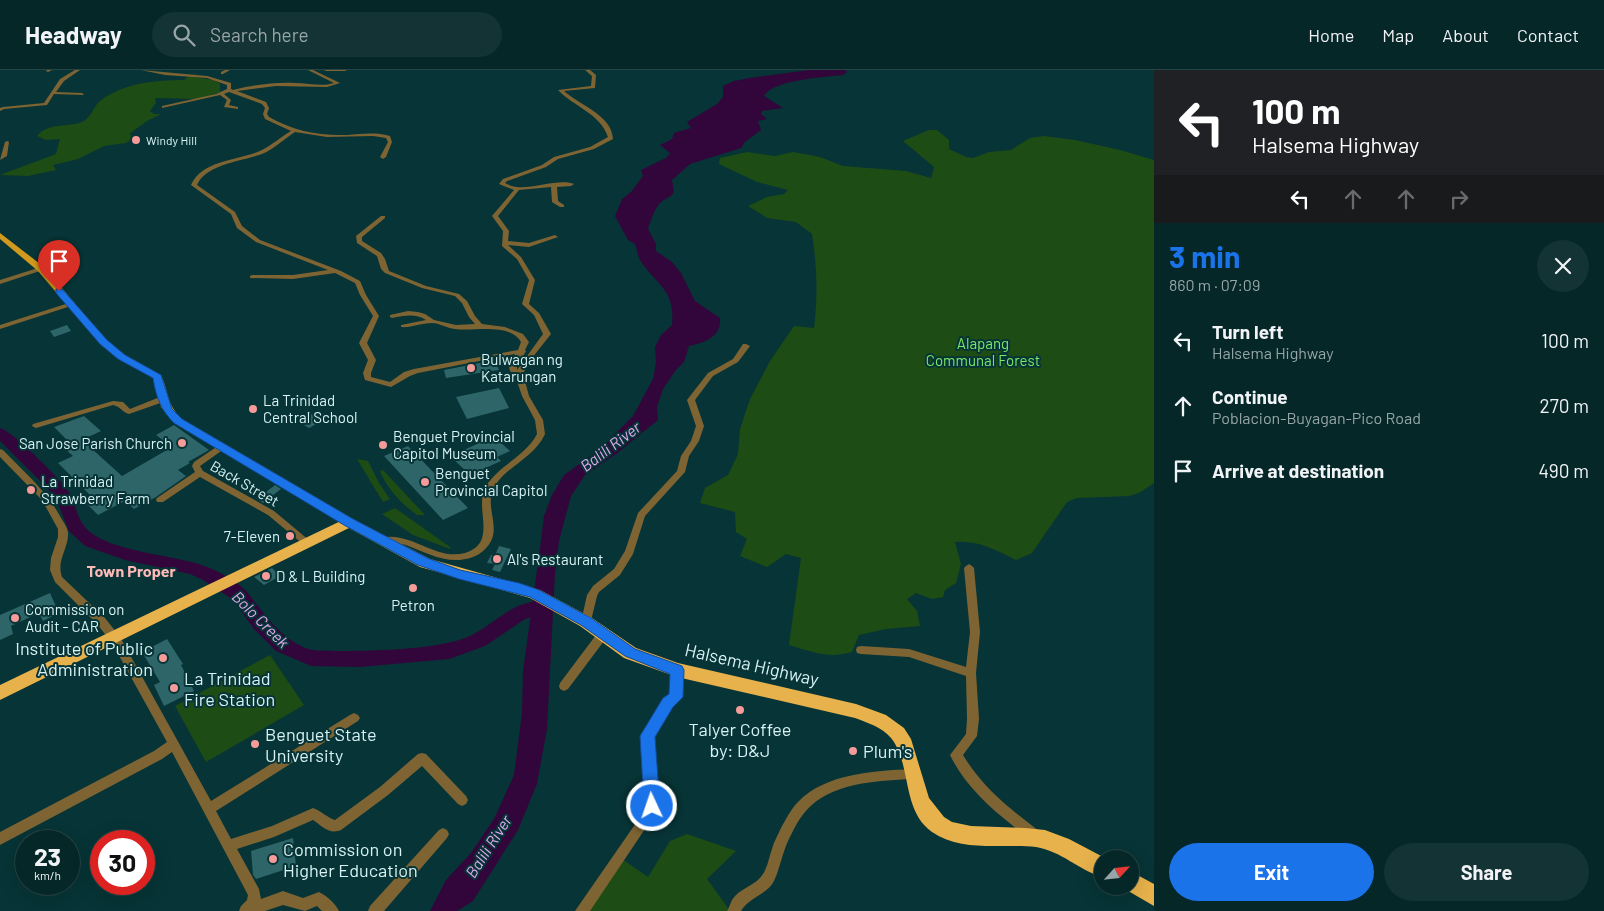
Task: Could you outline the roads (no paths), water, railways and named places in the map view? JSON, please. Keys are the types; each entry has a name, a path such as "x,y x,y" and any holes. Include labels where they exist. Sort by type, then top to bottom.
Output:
{"highway":[{"name":"Halsema Highway","path":"349,522 425,563 535,594 565,609 630,652 677,670 769,690 856,712 888,724 898,733 906,747 912,774 926,812 948,832 965,835 1039,838 1070,850 1094,863"},
{"path":"0,692 349,522"},
{"path":"1139,887 1154,896"}],"main road":[{"path":"0,235 41,269 104,342 122,357 158,377 167,410 178,421 349,522"}],"street":[{"path":"0,110 45,104 62,80 78,70"},
{"path":"143,70 152,72 200,71"},
{"path":"194,71 220,74 228,70"},
{"path":"164,107 255,86 293,84 326,86 338,83 310,70"},
{"path":"326,70 345,70"},
{"path":"571,184 517,189 505,185 503,182 520,173 544,166 556,158 592,148 611,138 600,119 560,90 593,87 595,77 587,70"},
{"path":"220,74 229,84 231,90"},
{"path":"231,90 264,103 267,108 265,114 267,118 318,137 376,134 388,137 390,142 383,157"},
{"path":"53,93 82,94"},
{"path":"221,94 228,99 226,106 236,108"},
{"path":"295,130 263,151 210,169 198,176 194,186 233,213 240,227 258,241 358,282 363,295 375,311 376,319 363,343 372,360 367,376 372,380 391,385 407,374 417,371 522,351"},
{"path":"0,158 4,156 7,142"},
{"path":"554,185 555,202 562,206"},
{"path":"517,189 506,204 495,213 496,219 506,231 505,243 508,250 519,258 530,278 532,284 524,302 537,314 547,334 519,374"},
{"path":"383,217 359,236 358,239 359,242 380,254 383,259 383,269 424,287 457,295 465,302 480,326"},
{"path":"505,243 529,245 555,237"},
{"path":"0,282 41,269"},
{"path":"252,277 293,277 335,271"},
{"path":"0,327 72,304"},
{"path":"392,316 416,313 426,316 432,321"},
{"path":"382,540 399,540 422,550 449,556 474,553 488,539 490,525 485,497 490,486 504,469 538,441 541,432 540,422 528,400 519,374 514,371 513,367 525,342 520,334 505,329 480,326 456,327 432,321 403,326"},
{"path":"586,622 592,595 617,572 630,552 641,515 681,472 685,456 695,441 700,426 691,400 710,375 740,358 746,346"},
{"path":"36,426 113,404 120,404 130,412 163,400"},
{"name":"Back Street","path":"221,447 197,464 196,466 200,473 271,512 307,543"},
{"path":"0,452 45,498 63,529 63,537 56,558 55,570 58,579 64,588 101,620 114,637 174,744 254,894 255,900 249,908"},
{"path":"160,500 200,473"},
{"path":"969,568 975,632 971,673 974,719 971,736 956,755 972,781 996,805 1039,838"},
{"path":"564,686 603,634"},
{"path":"861,650 896,651 914,654 971,673"},
{"path":"582,911 650,811 647,736 668,702 676,697 677,670"},
{"path":"208,810 354,718"},
{"path":"0,839 158,755 174,744"},
{"path":"229,846 274,831 313,814 330,825 338,826 384,792 422,758 462,800"},
{"path":"734,911 738,901 764,884 769,877 779,845 793,818 811,797 844,783 892,775 912,774"},
{"path":"375,911 443,834"},
{"path":"249,908 283,898 303,905 319,899 332,911"}],"water":[{"name":"Balili River","path":"809,70 845,70 847,72 843,75 788,83 777,86 769,91 764,96 783,108 762,111 761,114 767,119 758,121 761,130 745,142 741,148 690,164 672,180 674,192 656,208 648,229 656,244 656,251 672,262 681,273 695,301 720,318 720,325 711,338 689,346 684,362 663,389 657,407 658,420 616,454 585,475 571,496 559,541 555,573 547,729 537,784 518,830 473,901 457,911 430,911 446,880 471,853 494,819 514,775 522,713 523,671 544,516 552,495 564,475 600,449 633,416 653,379 656,363 655,347 661,335 672,325 671,304 668,296 641,261 635,244 628,240 615,216 622,199 631,192 643,176 641,170 666,158 670,153 660,145 672,139 674,133 691,128 687,122 717,104 723,97 723,86 734,81 749,78"}],"waterway":[{"name":"Bolo Creek","path":"0,433 17,447 62,494 75,527 91,542 125,554 194,568 209,575 238,594 262,625 283,646 311,658 360,659 449,651 478,641 520,613 541,608"}],"place":[{"name":"Windy Hill","path":"136,140"},
{"name":"Bulwagan ng Katarungan","path":"471,368"},
{"name":"La Trinidad Central School","path":"253,409"},
{"name":"San Jose Parish Church","path":"182,443"},
{"name":"Benguet Provincial Capitol Museum","path":"383,445"},
{"name":"Benguet Provincial Capitol","path":"425,482"},
{"name":"La Trinidad Strawberry Farm","path":"31,490"},
{"name":"7-Eleven","path":"290,536"},
{"name":"Al's Restaurant","path":"497,559"},
{"name":"D & L Building","path":"266,576"},
{"name":"Petron","path":"413,588"},
{"name":"Commission on Audit - CAR","path":"15,618"},
{"name":"Institute of Public Administration","path":"163,658"},
{"name":"La Trinidad Fire Station","path":"174,688"},
{"name":"Talyer Coffee by: D&J","path":"740,710"},
{"name":"Benguet State University","path":"255,744"},
{"name":"Plum's","path":"853,751"},
{"name":"Commission on Higher Education","path":"273,859"}],"district":[{"name":"Town Proper","path":"131,570"}],"park label":[{"name":"Alapang Communal Forest","path":"983,352"}]}
